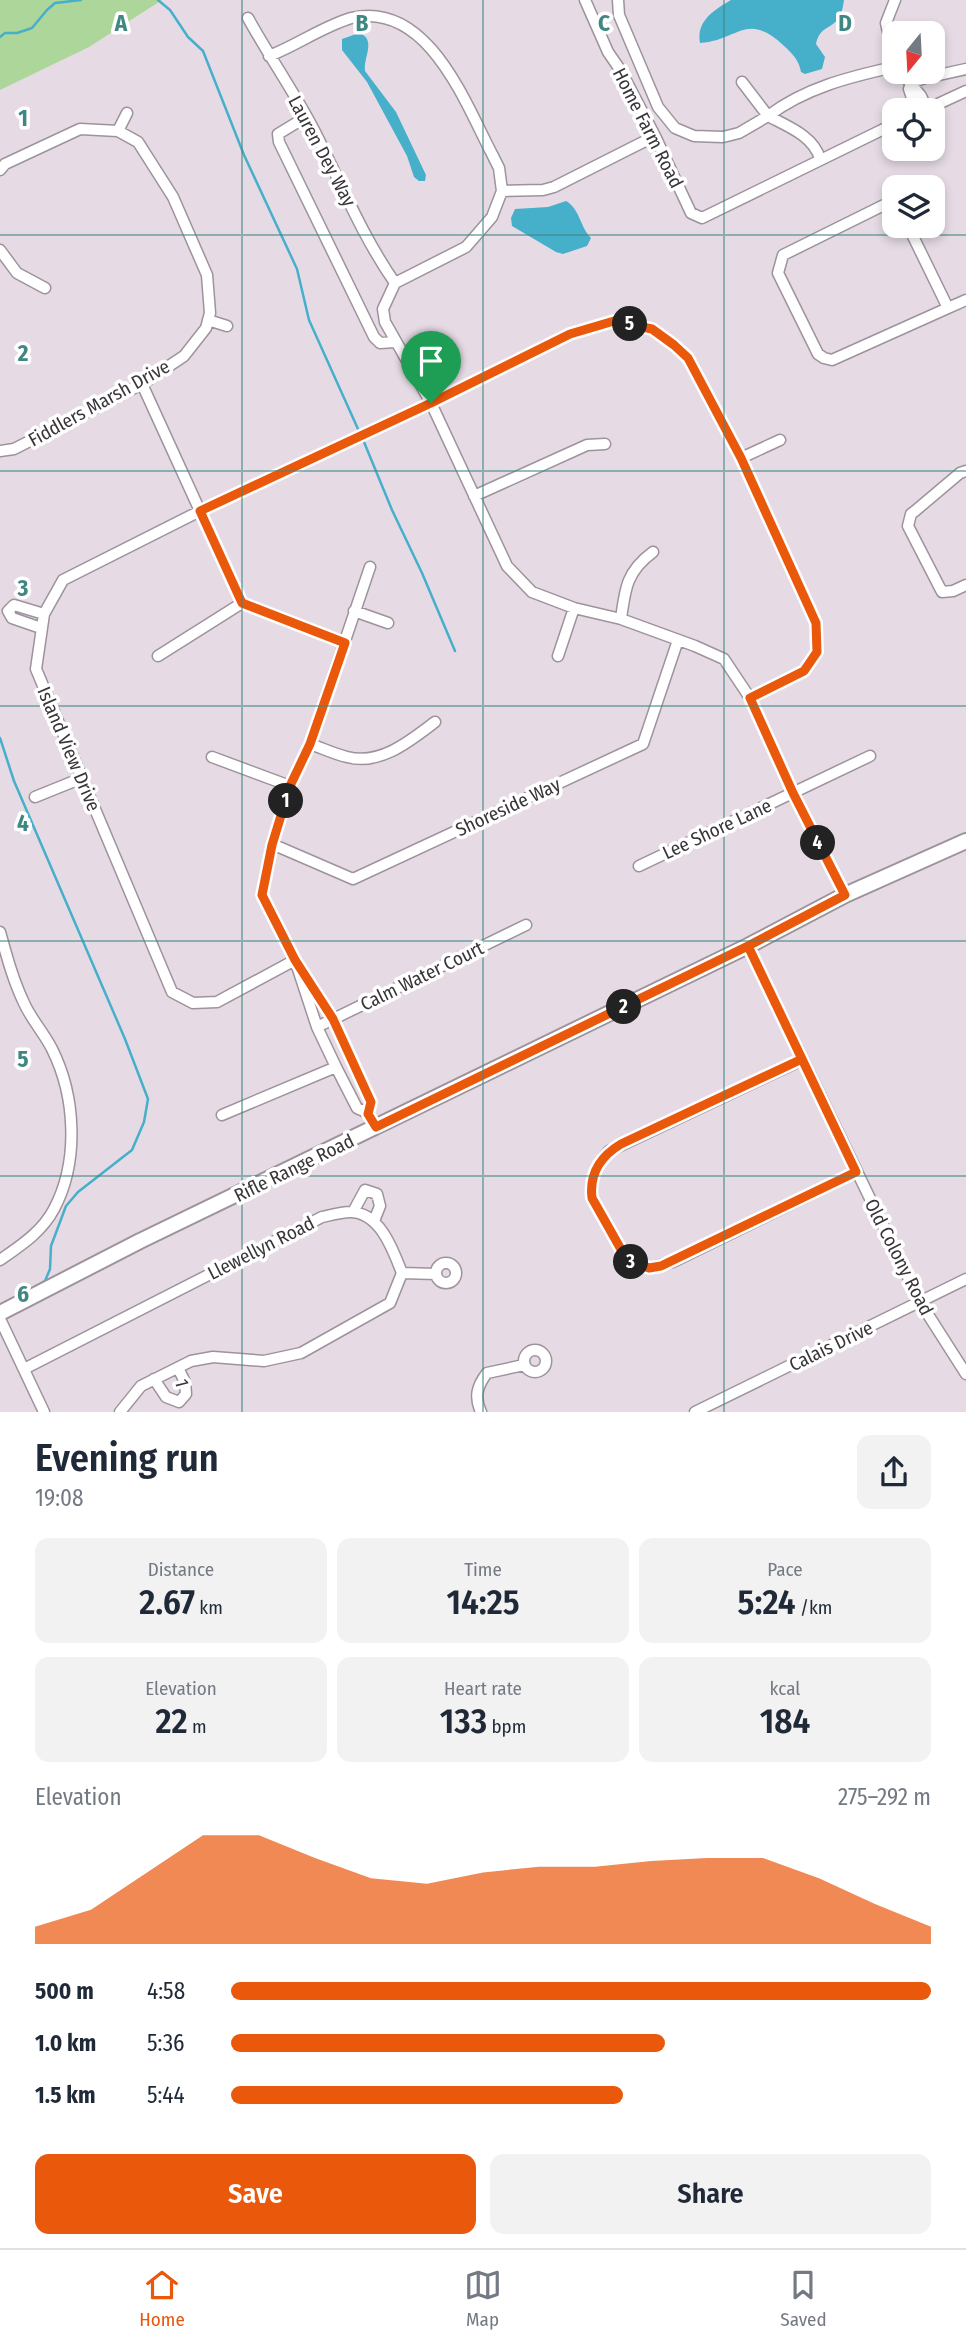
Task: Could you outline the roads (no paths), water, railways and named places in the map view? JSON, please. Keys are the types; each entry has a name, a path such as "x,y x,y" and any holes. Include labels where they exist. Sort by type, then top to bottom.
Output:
{"main road":[{"name":"Rifle Range Road","path":"0,1313 140,1241 748,946 845,895 966,841"}],"street":[{"name":"Home Farm Road","path":"585,0 608,52 655,136 691,213 702,218 820,159"},
{"path":"618,0 619,15 658,107 675,128 694,136 723,137 739,133 789,100 826,85 882,70"},
{"path":"887,21 895,0"},
{"path":"269,56 352,18 372,15 416,30 441,58 499,168 502,191 492,217 466,247 395,283 383,309 385,322 431,403 507,566 532,592 574,608 621,618 724,659 750,698 793,793 845,895"},
{"name":"Lauren Dey Way","path":"248,18 306,117 378,260 395,283"},
{"path":"945,74 966,69"},
{"path":"742,82 768,116 810,141 818,150 820,159 882,130"},
{"path":"945,101 966,91"},
{"path":"118,131 127,113"},
{"path":"306,117 278,134 279,142 374,337 380,343 395,342"},
{"path":"0,170 5,164 80,130 118,131 138,142 173,197 207,275 210,313 208,320 227,326"},
{"path":"502,191 543,190 554,187 655,136"},
{"path":"882,206 783,255 778,273 818,354 832,360 966,300"},
{"path":"914,238 948,308"},
{"path":"0,250 17,273 45,288"},
{"name":"Fiddlers Marsh Drive","path":"0,451 14,449 142,384 184,356 206,328 208,320"},
{"name":"Island View Drive","path":"295,960 217,1002 193,1003 172,992 36,669 44,614 63,580 200,511 431,403 570,334 614,321 652,329 688,358 741,458 816,623 817,652 804,671 750,698"},
{"path":"142,384 242,603 345,643"},
{"path":"741,458 780,440"},
{"path":"474,496 587,445 605,444"},
{"path":"966,471 960,473 911,514 908,526 942,592 953,591 966,585"},
{"path":"621,618 625,586 636,564 653,552"},
{"path":"368,1114 371,1102 333,1019 295,960 262,895 272,845 290,786 310,744 370,567"},
{"path":"158,656 242,603"},
{"path":"41,628 12,618 8,611 14,606 44,614"},
{"path":"558,656 574,608"},
{"path":"354,611 388,624"},
{"name":"Shoreside Way","path":"272,845 353,879 643,744 678,640"},
{"path":"310,744 348,758 378,757 407,743 435,722"},
{"name":"Lee Shore Lane","path":"639,866 870,756"},
{"path":"212,757 290,786"},
{"path":"35,797 82,778"},
{"name":"Calm Water Court","path":"317,1027 526,925"},
{"path":"0,932 11,972 25,1006 53,1051 68,1097 73,1138 68,1176 53,1211 28,1241 0,1260"},
{"name":"Old Colony Road","path":"748,946 920,1302 966,1374"},
{"path":"295,960 317,1027 336,1067 357,1108 368,1114 376,1127"},
{"path":"802,1059 609,1151 594,1173 590,1186 592,1198 627,1260 649,1268 673,1262 856,1172"},
{"path":"222,1115 336,1067"},
{"path":"120,1412 141,1386 191,1361 213,1357 264,1361 300,1353 390,1303 402,1273 393,1248 377,1223 373,1222 353,1212 365,1190 377,1194 380,1206 373,1222"},
{"name":"Llewellyn Road","path":"24,1369 323,1217 353,1212"},
{"path":"402,1273 436,1274"},
{"name":"Calais Drive","path":"696,1411 966,1279"},
{"path":"0,1319 44,1412"},
{"path":"481,1412 477,1402 478,1386 487,1373 524,1365"},
{"name":"1","path":"154,1379 166,1397 179,1402 186,1394 185,1382 177,1368"}],"water":[{"path":"731,0 844,0 839,18 823,31 816,44 825,57 822,69 805,74 801,72 797,60 789,51 760,30 742,30 700,43 699,35 704,22"},
{"path":"359,33 368,44 365,71 396,112 426,175 425,181 414,177 407,156 367,82 342,50 342,39"},
{"path":"566,201 571,204 591,238 587,246 563,254 512,226 511,218 515,209 548,207"}],"waterway":[{"path":"0,37 5,33 17,33 32,28 55,3 81,0"},
{"path":"158,0 170,10 188,37 203,51 244,155 297,269 309,320 358,429"},
{"path":"364,442 455,651"},
{"path":"0,738 14,781 125,1039 148,1099 144,1122 132,1150 78,1192 66,1206 51,1246 50,1269 45,1281 35,1287"}]}
